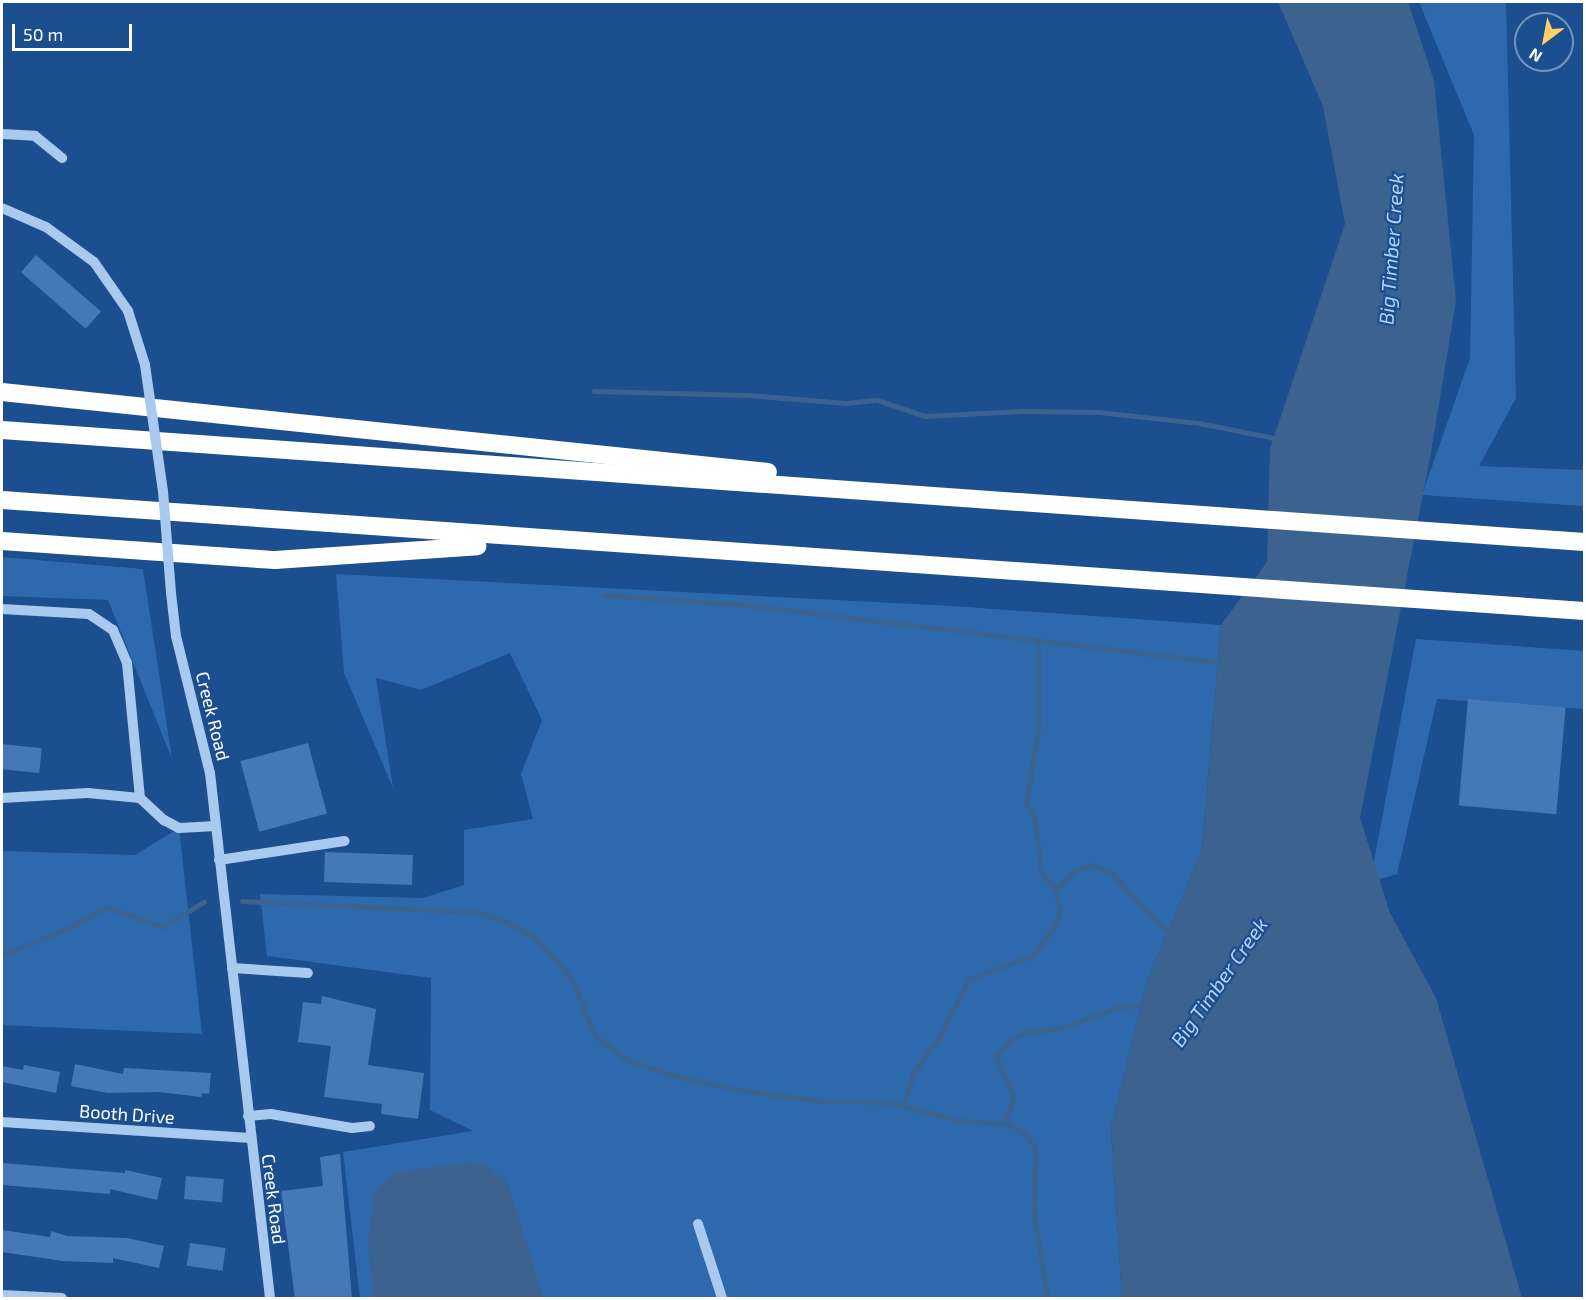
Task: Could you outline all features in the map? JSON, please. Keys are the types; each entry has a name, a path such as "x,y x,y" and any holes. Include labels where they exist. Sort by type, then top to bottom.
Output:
{"highway":[{"path":"2,392 1044,503"},
{"path":"2,430 1459,531 1584,542"},
{"path":"2,500 576,543 1584,611"},
{"path":"2,541 275,560 435,547 576,543"}],"street":[{"path":"2,134 35,136 62,158"},
{"name":"Creek Road","path":"2,208 46,227 94,262 128,311 145,365 162,480 176,636 210,773 270,1299"},
{"path":"2,609 89,614 113,630 127,663 140,798"},
{"path":"2,798 88,793 140,798 164,820 179,828 216,825"},
{"path":"219,860 345,841"},
{"path":"232,968 308,973"},
{"path":"248,1116 271,1114 352,1128 370,1126"},
{"name":"Booth Drive","path":"2,1122 250,1138"},
{"path":"698,1224 722,1299"},
{"path":"2,1295 62,1299"}],"shaded area":[{"path":"1419,2 1506,2 1516,398 1479,466 1584,470 1584,506 1422,495 1470,358 1474,135"},
{"path":"2,557 143,569 172,759 108,600 2,596"},
{"path":"336,574 952,606 1221,625 1202,850 1148,978 1111,1128 1122,1298 360,1298 343,1152 473,1131 430,1110 431,978 267,956 260,894 423,898 464,885 464,830 533,819 521,774 542,720 510,653 421,690 376,678 393,788 344,673"},
{"path":"1416,639 1584,651 1584,709 1437,699 1397,874 1370,882"},
{"path":"179,828 202,1034 2,1025 2,851 135,855"}],"water":[{"name":"Big Timber Creek","path":"1278,2 1408,2 1434,81 1456,301 1430,458 1360,818 1390,913 1436,998 1522,1298 1122,1298 1111,1128 1148,978 1202,850 1221,625 1267,562 1270,449 1345,224 1323,106"},
{"path":"471,1162 489,1167 508,1183 543,1298 374,1298 368,1249 373,1192 394,1173"}],"building":[{"path":"36,255 101,311 86,329 21,272"},
{"path":"1468,699 1566,708 1556,814 1459,806"},
{"path":"308,743 327,814 259,832 240,761"},
{"path":"2,744 42,748 39,773 2,769"},
{"path":"325,852 413,855 412,885 324,882"},
{"path":"322,996 376,1009 368,1065 424,1073 418,1119 381,1114 382,1104 324,1097 331,1046 298,1042 303,1002 321,1004"},
{"path":"75,1064 123,1074 124,1068 211,1073 209,1094 202,1093 201,1097 159,1092 107,1093 71,1086"},
{"path":"24,1065 60,1072 56,1093 2,1082 2,1066 23,1070"},
{"path":"340,1154 352,1299 295,1299 281,1191 323,1186 320,1157"},
{"path":"2,1163 125,1173 125,1170 162,1178 157,1200 110,1189 110,1194 2,1185"},
{"path":"186,1176 224,1179 222,1202 184,1199"},
{"path":"2,1230 50,1237 51,1231 67,1236 127,1238 164,1246 159,1268 113,1258 113,1263 63,1261 2,1252"},
{"path":"190,1243 226,1248 222,1271 187,1266"}],"waterway":[{"path":"594,391 748,395 846,403 877,400 925,416 1022,411 1099,412 1199,423 1279,439"},
{"path":"604,595 745,605 1224,663"},
{"path":"904,1107 912,1075 940,1036 969,979 1032,956 1056,924 1060,909 1055,890 1041,872 1035,821 1026,804 1038,730 1038,641"},
{"path":"1055,890 1075,870 1093,865 1114,875 1171,936"},
{"path":"242,901 477,912 504,920 534,937 551,953 572,979 596,1037 630,1061 671,1075 739,1090 823,1101 886,1102 962,1121 1010,1124 1027,1136 1036,1149 1034,1212 1048,1298"},
{"path":"2,955 65,930 105,907 163,927 204,902"},
{"path":"1005,1124 1013,1097 996,1057 1011,1039 1024,1033 1064,1027 1122,1006 1147,1005"}]}
